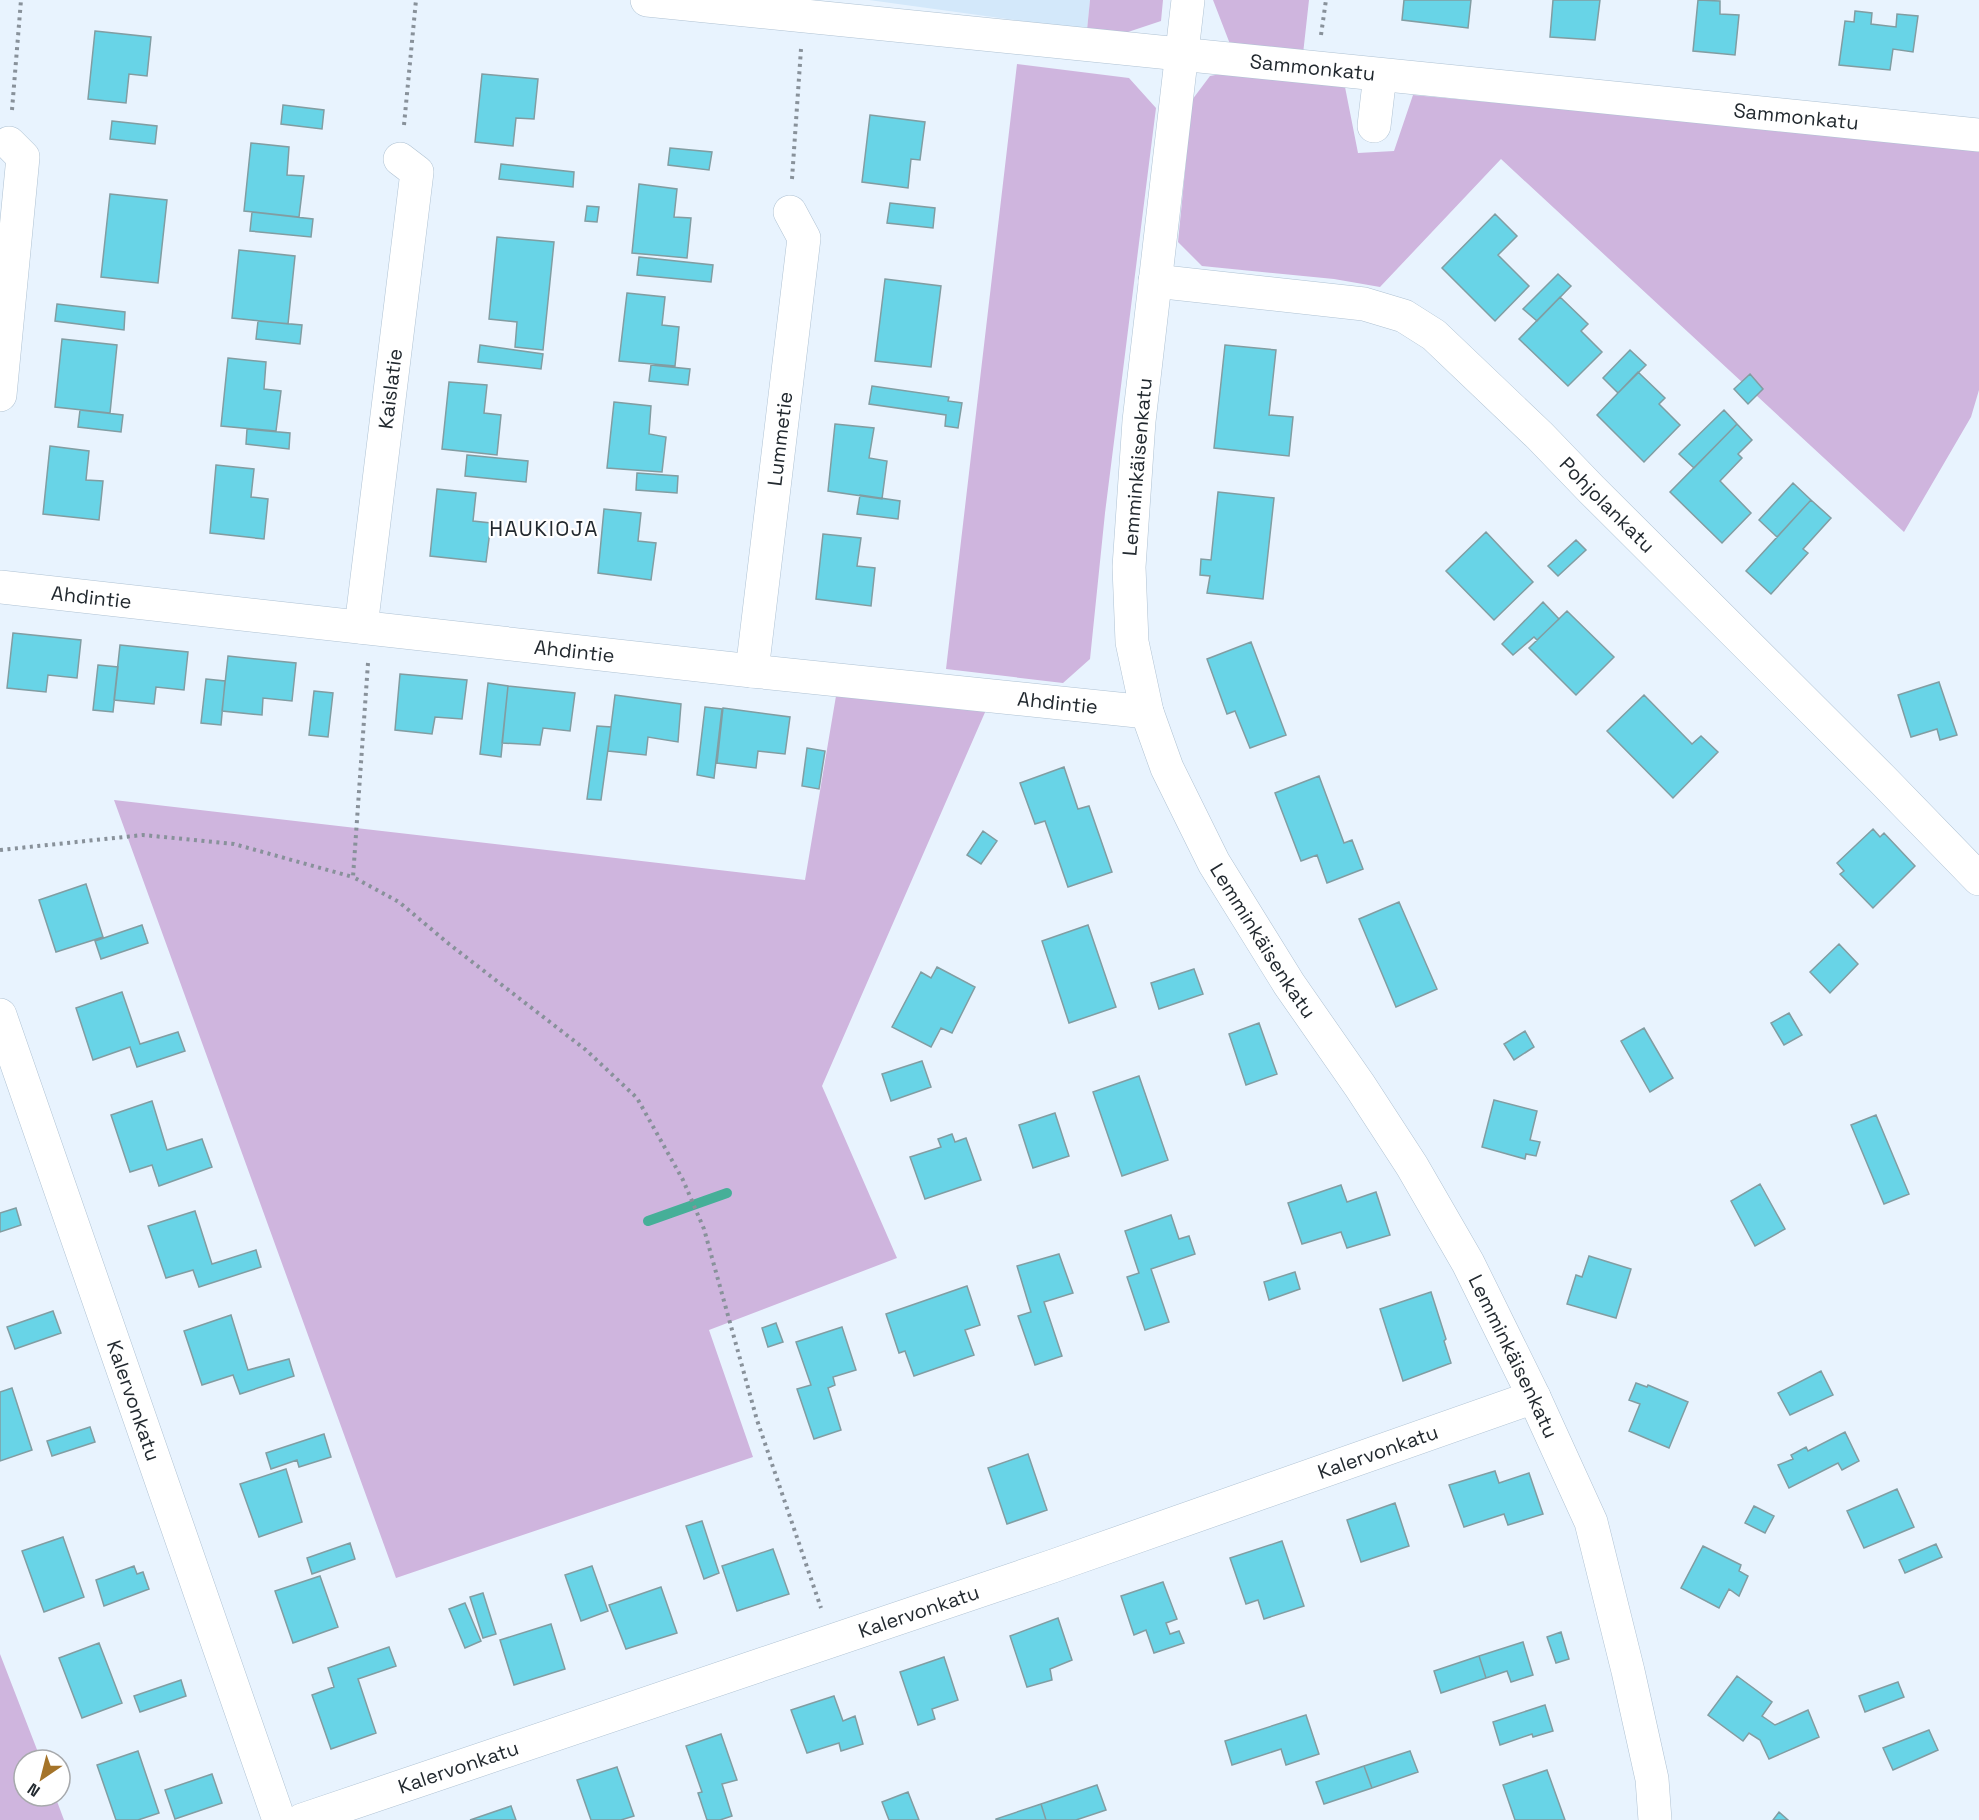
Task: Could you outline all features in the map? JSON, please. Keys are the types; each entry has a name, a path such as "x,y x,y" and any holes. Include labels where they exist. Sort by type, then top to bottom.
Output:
{"street":[{"name":"Sammonkatu","path":"647,0 1979,135"},
{"name":"Lemminkäisenkatu","path":"1188,0 1139,421 1129,567 1132,642 1147,712 1167,768 1214,863 1289,984 1412,1166 1468,1263 1534,1397 1591,1522 1650,1768 1655,1820"},
{"path":"1374,126 1380,75"},
{"path":"0,394 23,157 9,143"},
{"name":"Kaislatie","path":"361,627 417,172 400,159"},
{"name":"Lummetie","path":"752,671 804,238 790,212"},
{"name":"Pohjolankatu","path":"1155,281 1364,304 1404,316 1434,335 1540,436 1882,778 1979,879"},
{"name":"Ahdintie","path":"0,587 752,671 1147,712"},
{"name":"Kalervonkatu","path":"0,1015 279,1820"},
{"name":"Kalervonkatu","path":"302,1820 1154,1531 1534,1397"}],"path":[{"path":"9,143 21,0"},
{"path":"400,159 416,0"},
{"path":"790,212 804,15"},
{"path":"353,877 369,649 361,627"},
{"path":"0,850 143,835 234,844 353,877 399,902 449,944 586,1050 637,1098 683,1180 704,1228 757,1420 832,1641"}],"shaded area":[{"path":"869,0 1090,0 1087,30"},
{"path":"1090,0 1163,0 1161,21 1122,34 1087,30"},
{"path":"1213,0 1309,0 1303,54 1230,44"},
{"path":"1017,64 1129,78 1156,108 1105,513 1090,659 1063,683 946,669"},
{"path":"1231,72 1345,87 1358,153 1394,151 1413,95 1759,127 1979,151 1979,390 1971,417 1904,532 1501,159 1380,287 1334,279 1202,266 1178,242 1192,100 1210,76"},
{"path":"836,696 986,710 822,1086 897,1258 709,1330 753,1457 396,1578 114,800 805,880"},
{"path":"0,1654 36,1748 12,1748 12,1808 60,1808 64,1820 0,1820"}],"building":[{"path":"1404,0 1471,0 1468,28 1402,20"},
{"path":"1553,0 1600,0 1595,40 1550,37"},
{"path":"1698,0 1720,1 1720,14 1739,15 1735,55 1693,51"},
{"path":"1855,11 1872,13 1871,24 1896,27 1897,14 1918,16 1913,52 1893,49 1890,70 1839,65 1845,21 1854,22"},
{"path":"95,31 151,37 147,76 129,74 126,103 88,99"},
{"path":"482,74 538,79 534,119 516,118 513,146 475,142"},
{"path":"283,105 324,110 322,129 281,124"},
{"path":"870,115 925,122 920,160 911,159 908,188 862,182"},
{"path":"112,121 157,126 155,144 110,139"},
{"path":"251,143 289,147 287,175 304,176 299,217 244,211"},
{"path":"670,148 712,152 709,170 668,165"},
{"path":"501,164 574,172 573,187 499,179"},
{"path":"639,184 677,189 674,217 691,218 687,258 632,253"},
{"path":"110,194 167,200 158,283 101,277"},
{"path":"890,203 935,208 933,228 887,223"},
{"path":"587,206 599,207 597,222 585,221"},
{"path":"252,212 313,219 311,237 250,231"},
{"path":"1495,214 1517,236 1498,255 1529,286 1495,321 1442,268"},
{"path":"497,237 554,242 543,350 515,347 517,322 489,319"},
{"path":"239,250 295,256 288,324 232,318"},
{"path":"639,257 713,265 711,282 637,275"},
{"path":"1558,274 1571,286 1537,321 1523,309"},
{"path":"885,279 941,286 931,367 875,361"},
{"path":"627,293 665,297 662,325 679,327 675,366 619,361"},
{"path":"1560,297 1588,324 1581,331 1602,352 1568,386 1519,339"},
{"path":"57,304 125,312 124,330 55,321"},
{"path":"258,321 302,325 300,344 256,339"},
{"path":"62,339 117,345 110,413 55,407"},
{"path":"480,345 543,354 541,369 478,362"},
{"path":"1225,345 1276,350 1269,415 1293,417 1289,456 1214,448"},
{"path":"1630,350 1646,365 1618,393 1603,378"},
{"path":"228,358 266,362 264,389 281,391 276,431 221,426"},
{"path":"651,365 690,369 688,385 649,381"},
{"path":"1638,372 1665,398 1659,404 1680,425 1644,462 1597,415"},
{"path":"1750,374 1763,389 1748,404 1734,389"},
{"path":"449,382 487,385 484,413 501,415 497,455 442,449"},
{"path":"872,386 949,397 948,401 962,403 958,428 945,426 946,415 869,404"},
{"path":"614,402 651,406 649,434 666,437 662,472 607,468"},
{"path":"80,410 123,415 121,432 78,427"},
{"path":"1724,410 1737,424 1694,468 1679,454"},
{"path":"835,424 874,428 869,458 887,461 882,499 828,491"},
{"path":"1737,424 1752,440 1738,454 1742,458 1720,481 1751,513 1722,543 1670,492"},
{"path":"247,429 290,433 289,449 246,444"},
{"path":"50,446 89,451 86,480 103,481 99,520 43,514"},
{"path":"467,455 528,461 526,482 465,476"},
{"path":"216,465 254,469 251,497 268,499 264,539 210,533"},
{"path":"637,473 678,476 677,493 636,490"},
{"path":"1793,483 1811,500 1777,537 1759,520"},
{"path":"437,489 476,493 473,521 491,523 486,562 430,556"},
{"path":"1218,492 1274,498 1263,599 1207,593 1210,576 1200,575 1201,559 1211,560"},
{"path":"860,495 900,501 898,519 857,514"},
{"path":"1811,500 1831,518 1803,549 1808,553 1771,594 1746,571"},
{"path":"604,509 641,513 638,541 656,543 651,580 598,573"},
{"path":"1486,532 1533,582 1494,620 1446,571"},
{"path":"823,534 861,538 857,566 875,568 871,606 816,599"},
{"path":"1576,540 1586,550 1558,576 1548,566"},
{"path":"1543,602 1559,619 1537,640 1534,637 1513,655 1502,644"},
{"path":"1567,611 1614,657 1576,695 1529,648"},
{"path":"13,633 81,640 77,678 48,675 46,692 7,688"},
{"path":"1251,642 1286,735 1250,748 1235,711 1227,714 1207,659"},
{"path":"120,645 188,652 184,690 156,687 154,704 114,700"},
{"path":"228,656 296,663 292,701 263,698 262,715 222,711"},
{"path":"98,665 118,667 113,712 93,710"},
{"path":"400,674 467,680 462,719 435,717 432,734 395,730"},
{"path":"206,679 225,681 221,725 201,723"},
{"path":"1939,682 1957,735 1940,740 1937,729 1911,737 1898,695"},
{"path":"488,683 508,686 501,757 480,754"},
{"path":"508,686 575,693 570,731 543,728 540,745 502,743"},
{"path":"314,691 333,693 328,737 309,735"},
{"path":"615,695 681,704 678,742 648,737 646,755 608,751"},
{"path":"1644,695 1692,744 1701,736 1718,752 1673,798 1607,731"},
{"path":"705,707 722,709 714,778 697,775"},
{"path":"723,708 790,717 785,754 758,751 756,768 717,763"},
{"path":"597,726 611,727 601,800 587,799"},
{"path":"807,748 825,751 819,789 802,786"},
{"path":"1064,767 1078,809 1089,806 1112,872 1068,887 1045,821 1035,824 1020,783"},
{"path":"1319,776 1344,843 1352,840 1363,869 1327,883 1317,855 1301,861 1275,793"},
{"path":"1873,829 1880,837 1884,833 1915,866 1873,908 1840,874 1844,871 1837,863"},
{"path":"983,831 997,841 981,864 967,855"},
{"path":"86,884 103,937 56,952 39,900"},
{"path":"1399,902 1437,989 1396,1007 1359,919"},
{"path":"142,925 148,943 101,959 95,941"},
{"path":"1088,925 1116,1007 1069,1023 1042,941"},
{"path":"1839,944 1858,964 1830,993 1810,972"},
{"path":"937,967 975,987 952,1033 941,1028 931,1047 892,1027 921,972 931,978"},
{"path":"1194,969 1203,994 1159,1009 1151,983"},
{"path":"122,992 140,1044 178,1032 185,1051 137,1067 130,1047 93,1060 76,1008"},
{"path":"1789,1013 1802,1035 1784,1045 1771,1023"},
{"path":"1259,1023 1277,1074 1246,1085 1229,1034"},
{"path":"1644,1028 1673,1078 1650,1092 1621,1041"},
{"path":"1525,1031 1534,1047 1514,1060 1504,1044"},
{"path":"922,1061 931,1087 891,1101 882,1074"},
{"path":"1139,1076 1168,1160 1122,1176 1093,1092"},
{"path":"1494,1100 1537,1111 1530,1140 1540,1142 1536,1156 1526,1154 1525,1159 1482,1147"},
{"path":"152,1101 167,1150 202,1139 212,1167 159,1186 152,1165 130,1172 111,1115"},
{"path":"1055,1113 1069,1156 1033,1168 1019,1125"},
{"path":"1876,1115 1909,1194 1884,1204 1851,1125"},
{"path":"952,1134 955,1142 966,1138 981,1180 925,1199 910,1157 941,1147 938,1139"},
{"path":"1760,1184 1785,1229 1755,1246 1731,1201"},
{"path":"1341,1185 1347,1202 1376,1192 1390,1235 1347,1248 1341,1232 1302,1244 1288,1203"},
{"path":"16,1208 21,1225 0,1232 0,1213"},
{"path":"195,1211 212,1264 256,1250 261,1267 199,1287 193,1270 166,1278 148,1226"},
{"path":"1171,1215 1179,1239 1189,1236 1195,1254 1151,1269 1169,1322 1145,1330 1127,1277 1139,1273 1125,1231"},
{"path":"1059,1254 1073,1293 1044,1302 1062,1356 1035,1365 1018,1316 1031,1312 1017,1266"},
{"path":"1589,1256 1631,1269 1616,1318 1567,1304 1576,1275 1582,1277"},
{"path":"1295,1272 1300,1289 1269,1300 1264,1282"},
{"path":"967,1286 980,1325 965,1330 974,1355 914,1376 905,1351 899,1353 886,1314"},
{"path":"1431,1292 1451,1363 1403,1381 1380,1309"},
{"path":"53,1311 61,1333 15,1349 7,1327"},
{"path":"231,1315 248,1370 289,1359 294,1376 240,1394 233,1375 202,1385 184,1331"},
{"path":"776,1323 783,1342 768,1347 762,1328"},
{"path":"842,1327 856,1370 833,1377 835,1385 828,1388 841,1430 814,1439 797,1389 811,1385 796,1342"},
{"path":"1821,1371 1833,1395 1790,1415 1778,1393"},
{"path":"1636,1383 1647,1387 1648,1385 1688,1402 1669,1448 1629,1431 1640,1404 1629,1400"},
{"path":"12,1388 32,1450 0,1461 0,1392"},
{"path":"90,1427 95,1442 52,1456 47,1441"},
{"path":"1845,1432 1859,1461 1842,1470 1838,1463 1789,1488 1778,1465 1793,1459 1791,1455 1806,1447 1808,1451"},
{"path":"324,1434 331,1457 299,1467 297,1460 271,1469 266,1453"},
{"path":"1028,1454 1047,1510 1007,1524 988,1468"},
{"path":"286,1469 302,1522 259,1537 240,1484"},
{"path":"1495,1471 1499,1483 1529,1473 1543,1514 1508,1525 1504,1514 1464,1527 1449,1485"},
{"path":"1897,1489 1914,1527 1864,1548 1847,1511"},
{"path":"1395,1503 1409,1546 1361,1562 1347,1520"},
{"path":"1754,1506 1774,1516 1765,1533 1745,1523"},
{"path":"702,1521 719,1573 704,1579 686,1526"},
{"path":"63,1537 84,1597 44,1612 22,1551"},
{"path":"1282,1541 1304,1606 1264,1619 1258,1600 1246,1604 1230,1558"},
{"path":"350,1543 355,1559 312,1574 307,1558"},
{"path":"1936,1544 1942,1557 1905,1573 1899,1560"},
{"path":"1703,1546 1741,1565 1739,1571 1748,1576 1739,1596 1729,1589 1719,1608 1681,1588"},
{"path":"773,1549 789,1594 737,1611 722,1566"},
{"path":"134,1566 137,1574 143,1572 149,1589 104,1606 96,1580"},
{"path":"592,1566 608,1611 581,1621 565,1575"},
{"path":"320,1576 338,1627 293,1643 275,1591"},
{"path":"1163,1582 1177,1619 1166,1623 1170,1634 1179,1631 1184,1643 1154,1653 1146,1630 1134,1635 1121,1596"},
{"path":"661,1587 677,1633 626,1649 609,1605"},
{"path":"483,1593 496,1634 483,1638 470,1597"},
{"path":"465,1603 481,1641 465,1648 449,1609"},
{"path":"1058,1618 1072,1660 1050,1669 1052,1680 1027,1687 1010,1636"},
{"path":"551,1624 565,1669 514,1685 500,1640"},
{"path":"1561,1632 1569,1659 1556,1663 1547,1637"},
{"path":"1523,1642 1533,1675 1511,1682 1507,1671 1486,1678 1479,1656"},
{"path":"99,1643 122,1703 82,1718 59,1658"},
{"path":"389,1647 396,1666 358,1679 376,1733 331,1749 312,1695 334,1687 328,1668"},
{"path":"1479,1656 1486,1678 1441,1693 1434,1671"},
{"path":"944,1657 958,1700 932,1709 935,1719 918,1725 900,1672"},
{"path":"1737,1676 1772,1702 1762,1716 1775,1725 1808,1710 1819,1737 1769,1759 1760,1740 1749,1733 1743,1741 1708,1715"},
{"path":"181,1680 186,1696 140,1712 134,1696"},
{"path":"1898,1682 1904,1697 1865,1712 1859,1696"},
{"path":"834,1696 843,1721 855,1716 863,1744 841,1751 839,1743 807,1753 791,1710"},
{"path":"1545,1705 1553,1731 1533,1737 1532,1734 1500,1745 1493,1722"},
{"path":"1306,1715 1319,1754 1286,1765 1281,1749 1232,1765 1225,1741"},
{"path":"1929,1730 1938,1750 1893,1770 1883,1748"},
{"path":"721,1734 737,1780 722,1784 732,1816 720,1820 707,1820 698,1793 702,1792 686,1746"},
{"path":"138,1751 159,1813 138,1820 116,1820 97,1765"},
{"path":"1410,1751 1418,1772 1372,1788 1364,1766"},
{"path":"1364,1766 1372,1788 1324,1804 1316,1782"},
{"path":"617,1767 634,1816 621,1820 591,1820 577,1780"},
{"path":"1547,1770 1565,1820 1515,1820 1503,1785"},
{"path":"212,1774 222,1803 175,1819 165,1790"},
{"path":"1097,1785 1106,1810 1076,1820 1046,1820 1041,1804"},
{"path":"908,1792 919,1820 889,1820 882,1802"},
{"path":"1041,1804 1046,1820 996,1820 996,1819"},
{"path":"511,1806 516,1820 470,1820"},
{"path":"1779,1812 1788,1820 1773,1820"}],"waterway":[{"path":"648,1221 727,1193"}],"district":[{"name":"HAUKIOJA","path":"544,528"}]}
